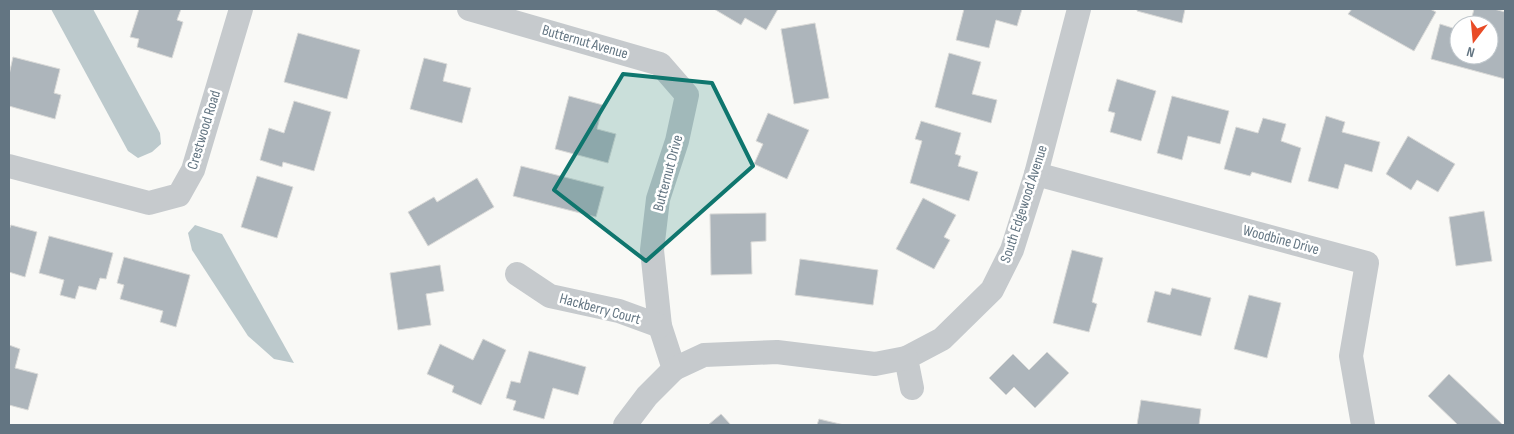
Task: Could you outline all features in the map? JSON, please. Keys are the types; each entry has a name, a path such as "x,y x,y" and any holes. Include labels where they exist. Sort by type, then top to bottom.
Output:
{"street":[{"name":"Crestwood Road","path":"9,166 149,203 179,195 194,170 241,9"},
{"name":"Butternut Avenue","path":"469,9 660,64 687,95"},
{"name":"South Edgewood Avenue","path":"625,425 647,396 674,370 704,355 777,352 875,364 906,358 942,339 992,290 1012,250 1036,174 1079,9"},
{"name":"Butternut Drive","path":"674,370 660,326 652,250 658,199 677,141 687,95"},
{"name":"Woodbine Drive","path":"1036,174 1367,263 1351,356 1363,425"},
{"name":"Hackberry Court","path":"517,274 550,296 619,311 660,326"},
{"path":"906,358 912,388"}],"highlighted area":[{"path":"623,74 712,83 753,166 646,261 554,190"}],"shaded area":[{"path":"51,9 93,9 160,133 161,144 152,152 138,158 128,151"},
{"path":"195,225 222,234 294,363 274,359 248,336 192,250 188,233"}],"building":[{"path":"139,9 181,9 177,20 183,22 172,58 137,47 139,39 130,37"},
{"path":"714,9 778,9 766,30 745,18 741,25"},
{"path":"964,9 1022,9 1017,26 996,20 989,48 956,40"},
{"path":"1137,9 1185,9 1182,23 1137,11"},
{"path":"1352,9 1430,9 1436,12 1414,51 1348,14"},
{"path":"1474,9 1494,9 1505,12 1505,79 1453,65 1499,65 1499,15 1472,15"},
{"path":"815,23 829,98 794,104 781,29"},
{"path":"1440,24 1449,27 1449,64 1431,59"},
{"path":"298,33 360,50 347,99 284,82"},
{"path":"949,53 981,62 972,94 997,100 991,123 935,107"},
{"path":"13,57 60,69 54,93 61,95 55,119 9,106 9,75"},
{"path":"424,58 447,64 443,81 471,88 462,123 410,109"},
{"path":"1117,79 1156,91 1141,141 1110,132 1115,113 1108,111"},
{"path":"569,96 603,105 597,129 616,134 608,163 555,149"},
{"path":"1172,96 1229,111 1220,144 1188,136 1182,160 1157,153"},
{"path":"294,101 331,112 314,171 283,162 282,167 260,160 269,128 284,133"},
{"path":"768,113 809,130 787,179 754,164 763,144 756,141"},
{"path":"1326,116 1345,122 1342,132 1380,142 1372,172 1345,164 1338,189 1308,181"},
{"path":"1263,118 1286,124 1281,141 1301,148 1291,183 1252,172 1250,176 1224,169 1236,127 1258,133"},
{"path":"921,121 961,133 955,154 961,156 958,166 978,172 969,201 910,183 922,141 915,139"},
{"path":"1408,136 1455,164 1438,192 1417,180 1411,190 1386,174"},
{"path":"521,166 604,187 596,217 513,196"},
{"path":"257,176 293,187 277,238 241,227"},
{"path":"477,178 494,207 428,246 408,212 434,197 437,202"},
{"path":"923,198 956,215 944,237 950,240 934,269 896,249"},
{"path":"1484,211 1492,261 1456,266 1449,217"},
{"path":"766,213 766,241 751,242 752,274 711,275 710,214"},
{"path":"11,225 37,232 25,277 9,272 9,230"},
{"path":"49,236 113,253 106,279 100,278 96,290 79,286 75,299 60,295 64,280 39,273"},
{"path":"1072,250 1103,258 1092,302 1097,304 1089,332 1053,323"},
{"path":"124,257 190,275 176,327 160,322 163,311 120,299 124,285 117,283"},
{"path":"800,259 878,270 873,305 795,295"},
{"path":"440,265 444,291 426,294 431,325 398,330 390,273"},
{"path":"1172,288 1211,298 1201,336 1147,322 1155,291 1170,295"},
{"path":"1249,295 1281,303 1267,358 1234,349"},
{"path":"483,339 506,350 481,405 452,392 454,386 427,374 440,344 473,360"},
{"path":"9,345 20,349 15,368 38,374 28,410 9,405"},
{"path":"529,351 586,367 578,395 553,388 544,419 513,410 516,401 506,398 511,381 520,383"},
{"path":"1047,352 1069,373 1035,408 1014,387 1006,395 989,378 1013,354 1029,370"},
{"path":"1449,374 1503,425 1458,425 1428,396"},
{"path":"1141,400 1201,409 1199,425 1137,425"},
{"path":"721,414 731,425 708,425"},
{"path":"819,419 844,425 817,425"}]}
